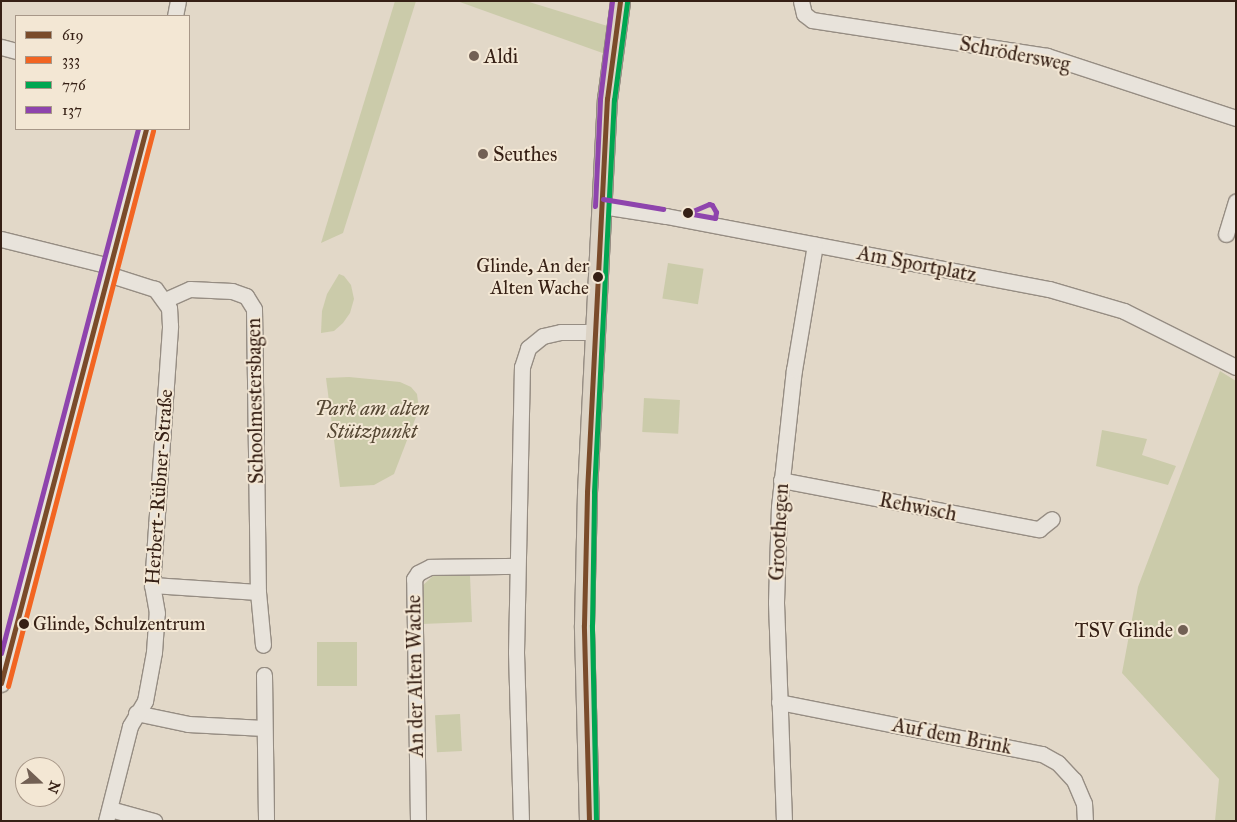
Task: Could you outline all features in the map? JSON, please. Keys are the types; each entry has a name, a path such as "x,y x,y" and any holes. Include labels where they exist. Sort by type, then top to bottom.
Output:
{"main road":[{"path":"589,821 584,625 587,492 608,99 620,1"}],"street":[{"path":"174,15 178,1"},
{"name":"Schrödersweg","path":"801,1 804,14 812,20 1047,56 1236,118"},
{"path":"1,47 15,50"},
{"path":"1,684 146,130"},
{"path":"1226,234 1236,202"},
{"name":"Am Sportplatz","path":"602,206 666,216 1042,288 1080,297 1124,312 1236,367"},
{"path":"1,239 109,270 155,289 165,300"},
{"name":"Groothegen","path":"784,821 776,602 781,480 794,370 815,245"},
{"name":"Schoolmestersbagen","path":"165,300 190,289 232,291 246,296 254,308 258,592 263,645"},
{"name":"Herbert-Rübner-Straße","path":"108,815 130,726 144,701 154,652 156,613 152,585 170,326 169,308 165,300"},
{"path":"521,821 516,666 516,566 524,358 535,341 542,336 561,332 596,332"},
{"name":"Rehwisch","path":"781,480 1039,529 1052,519"},
{"name":"An der Alten Wache","path":"418,821 414,579 418,573 430,567 516,566"},
{"path":"152,585 258,592"},
{"path":"264,675 266,821"},
{"name":"Auf dem Brink","path":"779,702 1042,754 1058,763 1074,780 1084,803 1085,821"},
{"path":"136,714 188,724 264,728"},
{"path":"108,815 154,821"}],"green space":[{"path":"395,1 416,1 343,233 321,243"},
{"path":"457,1 526,1 614,28 611,56"},
{"path":"668,263 704,269 698,304 662,299"},
{"path":"339,274 344,276 351,285 354,299 350,313 334,331 321,333 322,311 327,294"},
{"name":"TSV Glinde","path":"1220,371 1236,381 1236,821 1215,821 1219,779 1122,673 1138,587"},
{"name":"Park am alten Stützpunkt","path":"349,377 400,382 411,387 417,394 419,409 394,474 374,485 340,487 326,378"},
{"path":"644,398 680,400 678,434 642,432"},
{"path":"1102,430 1147,439 1142,455 1176,466 1168,485 1096,466"},
{"path":"433,576 470,576 472,622 422,624 422,586"},
{"path":"317,642 357,642 357,686 317,686"},
{"path":"460,714 462,751 437,752 435,715"}],"transit line":[{"name":"137","path":"595,206 600,99 612,1"},
{"name":"619","path":"589,821 584,625 587,492 607,99 620,1"},
{"name":"776","path":"596,821 592,625 594,492 614,100 627,2"},
{"name":"137","path":"1,653 138,130"},
{"name":"619","path":"1,683 146,130"},
{"name":"333","path":"8,686 153,131"},
{"name":"137","path":"603,199 663,209"},
{"name":"137","path":"709,204 712,205 716,212 715,218 688,213 709,204"}],"place":[{"name":"Aldi","path":"474,56"},
{"name":"Seuthes","path":"483,154"},
{"name":"Glinde, An der Alten Wache","path":"598,277"},
{"name":"Glinde, Schulzentrum","path":"24,624"},
{"name":"TSV Glinde","path":"1183,630"}]}
